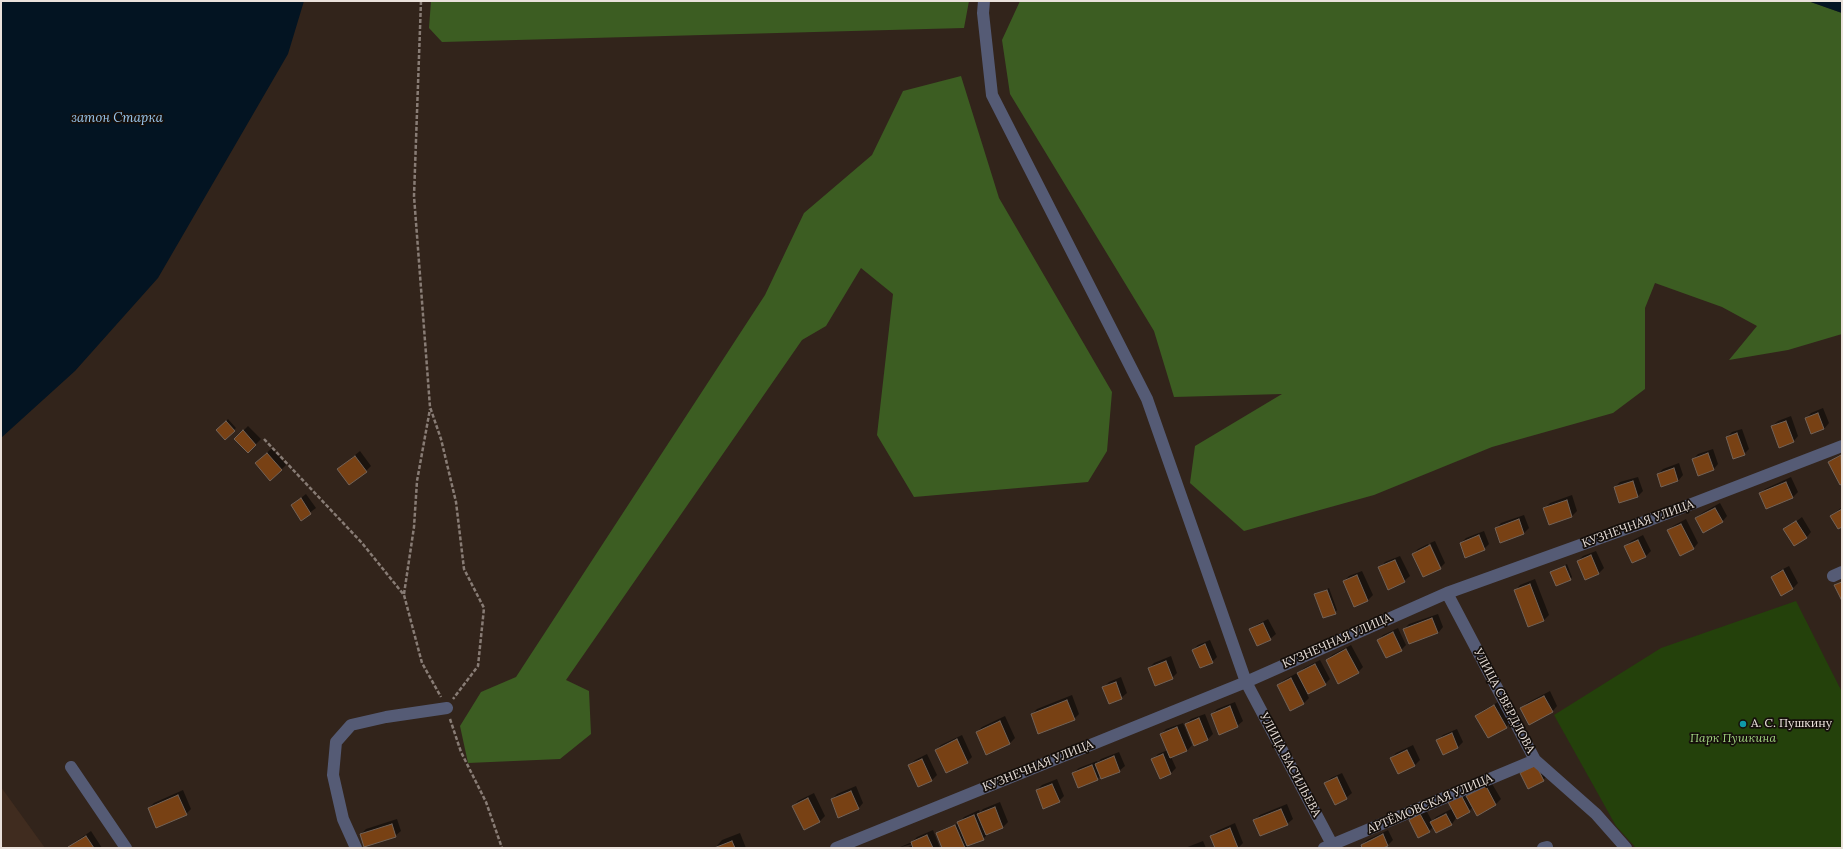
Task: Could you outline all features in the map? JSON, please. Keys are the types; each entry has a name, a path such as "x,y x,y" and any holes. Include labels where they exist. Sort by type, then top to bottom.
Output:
{"street":[{"name":"УЛИЦА ВАСИЛЬЕВА","path":"984,1 983,13 992,95 1147,399 1246,682 1330,847"},
{"name":"КУЗНЕЧНАЯ УЛИЦА","path":"836,848 1246,682 1447,593 1650,520 1842,446"},
{"name":"УЛИЦА СВЕРДЛОВА","path":"1447,593 1535,760 1596,814 1626,848"},
{"path":"356,848 343,819 333,774 336,742 351,725 386,717 447,708"},
{"name":"АРТЁМОВСКАЯ УЛИЦА","path":"1330,847 1535,760"},
{"path":"70,767 126,848"}],"path":[{"path":"421,1 414,196 430,407 417,481 414,527 404,595 422,662 447,708 461,752 486,802 502,848"},
{"path":"430,407 441,439 456,502 464,569 484,608 478,666 447,708"},
{"path":"264,439 362,543 404,595"}],"shaded area":[{"path":"1,787 45,848 1,848"}],"green space":[{"path":"431,1 969,1 964,28 442,42 429,28"},
{"path":"1020,1 1808,1 1842,13 1842,334 1788,350 1729,360 1757,326 1722,307 1655,283 1645,308 1645,389 1613,413 1492,447 1374,495 1244,531 1190,483 1195,446 1282,394 1174,397 1154,331 1010,94 1002,40"},
{"path":"961,76 999,198 1112,392 1107,451 1088,482 914,497 877,435 893,294 861,268 826,326 802,340 566,680 589,691 591,734 560,759 468,763 460,726 481,692 516,677 765,295 804,213 872,155 903,91"},
{"name":"Парк Пушкина","path":"1796,601 1842,692 1842,848 1636,848 1616,826 1554,715 1661,648"}],"water":[{"name":"затон Старка","path":"1,1 304,1 288,54 158,278 75,371 1,438"},
{"path":"1808,1 1842,1 1842,13"}],"building":[{"path":"1818,413 1824,429 1811,434 1805,418"},
{"path":"226,421 235,431 225,440 216,430"},
{"path":"1786,421 1794,442 1779,448 1771,426"},
{"path":"243,430 256,445 248,453 234,439"},
{"path":"1737,433 1745,455 1733,459 1726,437"},
{"path":"267,453 282,470 270,481 255,463"},
{"path":"1708,453 1714,470 1698,476 1692,459"},
{"path":"1841,455 1842,484 1840,485 1828,462"},
{"path":"355,456 367,472 349,485 337,469"},
{"path":"1674,468 1678,481 1661,487 1657,474"},
{"path":"1633,481 1638,497 1619,503 1614,487"},
{"path":"1786,482 1793,498 1766,509 1759,493"},
{"path":"301,498 311,514 301,521 291,505"},
{"path":"1567,500 1572,517 1549,525 1543,508"},
{"path":"1715,508 1723,522 1703,533 1695,518"},
{"path":"1842,509 1842,527 1838,529 1830,516"},
{"path":"1519,519 1524,534 1500,543 1495,528"},
{"path":"1796,521 1807,538 1794,546 1783,529"},
{"path":"1681,524 1694,549 1680,556 1667,530"},
{"path":"1479,535 1485,550 1465,558 1460,543"},
{"path":"1638,540 1646,557 1632,563 1624,546"},
{"path":"1430,545 1441,569 1423,577 1412,554"},
{"path":"1591,555 1599,574 1585,580 1577,561"},
{"path":"1395,560 1405,582 1388,590 1378,567"},
{"path":"1565,566 1571,580 1556,586 1550,572"},
{"path":"1783,570 1793,589 1781,596 1771,577"},
{"path":"1357,575 1368,601 1354,607 1343,581"},
{"path":"1842,582 1842,601 1834,585"},
{"path":"1530,584 1544,621 1528,627 1514,590"},
{"path":"1327,590 1336,614 1323,618 1314,594"},
{"path":"1432,618 1438,633 1409,644 1403,629"},
{"path":"1263,623 1271,640 1257,646 1249,629"},
{"path":"1393,632 1402,651 1386,658 1377,640"},
{"path":"1205,644 1213,663 1200,668 1192,650"},
{"path":"1346,649 1359,673 1338,684 1326,660"},
{"path":"1166,661 1173,679 1155,686 1148,668"},
{"path":"1315,664 1326,685 1308,694 1297,673"},
{"path":"1291,678 1304,704 1290,711 1277,685"},
{"path":"1116,682 1122,699 1109,704 1102,687"},
{"path":"1544,696 1553,712 1529,725 1520,708"},
{"path":"1067,700 1075,720 1038,734 1031,714"},
{"path":"1494,705 1507,728 1488,738 1475,716"},
{"path":"1230,706 1238,727 1219,735 1211,714"},
{"path":"1199,718 1208,740 1194,746 1185,724"},
{"path":"1000,721 1010,744 986,755 976,732"},
{"path":"1177,727 1187,751 1170,758 1160,734"},
{"path":"1452,733 1458,748 1443,755 1436,740"},
{"path":"957,739 968,763 946,773 935,750"},
{"path":"1407,750 1415,766 1398,774 1390,758"},
{"path":"1163,754 1171,774 1160,779 1151,759"},
{"path":"1114,756 1120,772 1101,779 1095,764"},
{"path":"922,759 932,781 918,787 908,765"},
{"path":"1092,765 1098,780 1078,788 1072,773"},
{"path":"1536,765 1544,781 1528,789 1520,773"},
{"path":"1337,777 1347,799 1335,805 1324,783"},
{"path":"1052,784 1060,802 1043,809 1036,790"},
{"path":"1486,786 1496,805 1477,816 1466,796"},
{"path":"851,791 859,809 838,818 831,799"},
{"path":"178,795 187,815 156,828 148,808"},
{"path":"1461,795 1470,812 1457,819 1448,802"},
{"path":"808,798 820,822 804,830 792,806"},
{"path":"995,807 1003,828 986,835 977,814"},
{"path":"1281,809 1288,825 1260,836 1253,820"},
{"path":"1420,814 1430,832 1418,838 1409,820"},
{"path":"1446,814 1452,825 1436,833 1430,822"},
{"path":"974,815 984,840 967,846 957,822"},
{"path":"392,824 396,837 364,847 360,834"},
{"path":"955,825 965,848 942,848 936,833"},
{"path":"1230,828 1238,848 1215,848 1210,836"},
{"path":"1383,834 1388,846 1383,848 1362,848 1361,845"},
{"path":"927,835 933,848 913,848 911,842"},
{"path":"86,836 94,848 68,847"},
{"path":"732,841 735,848 714,848"}],"place":[{"name":"А. С. Пушкину","path":"1743,724"}]}
